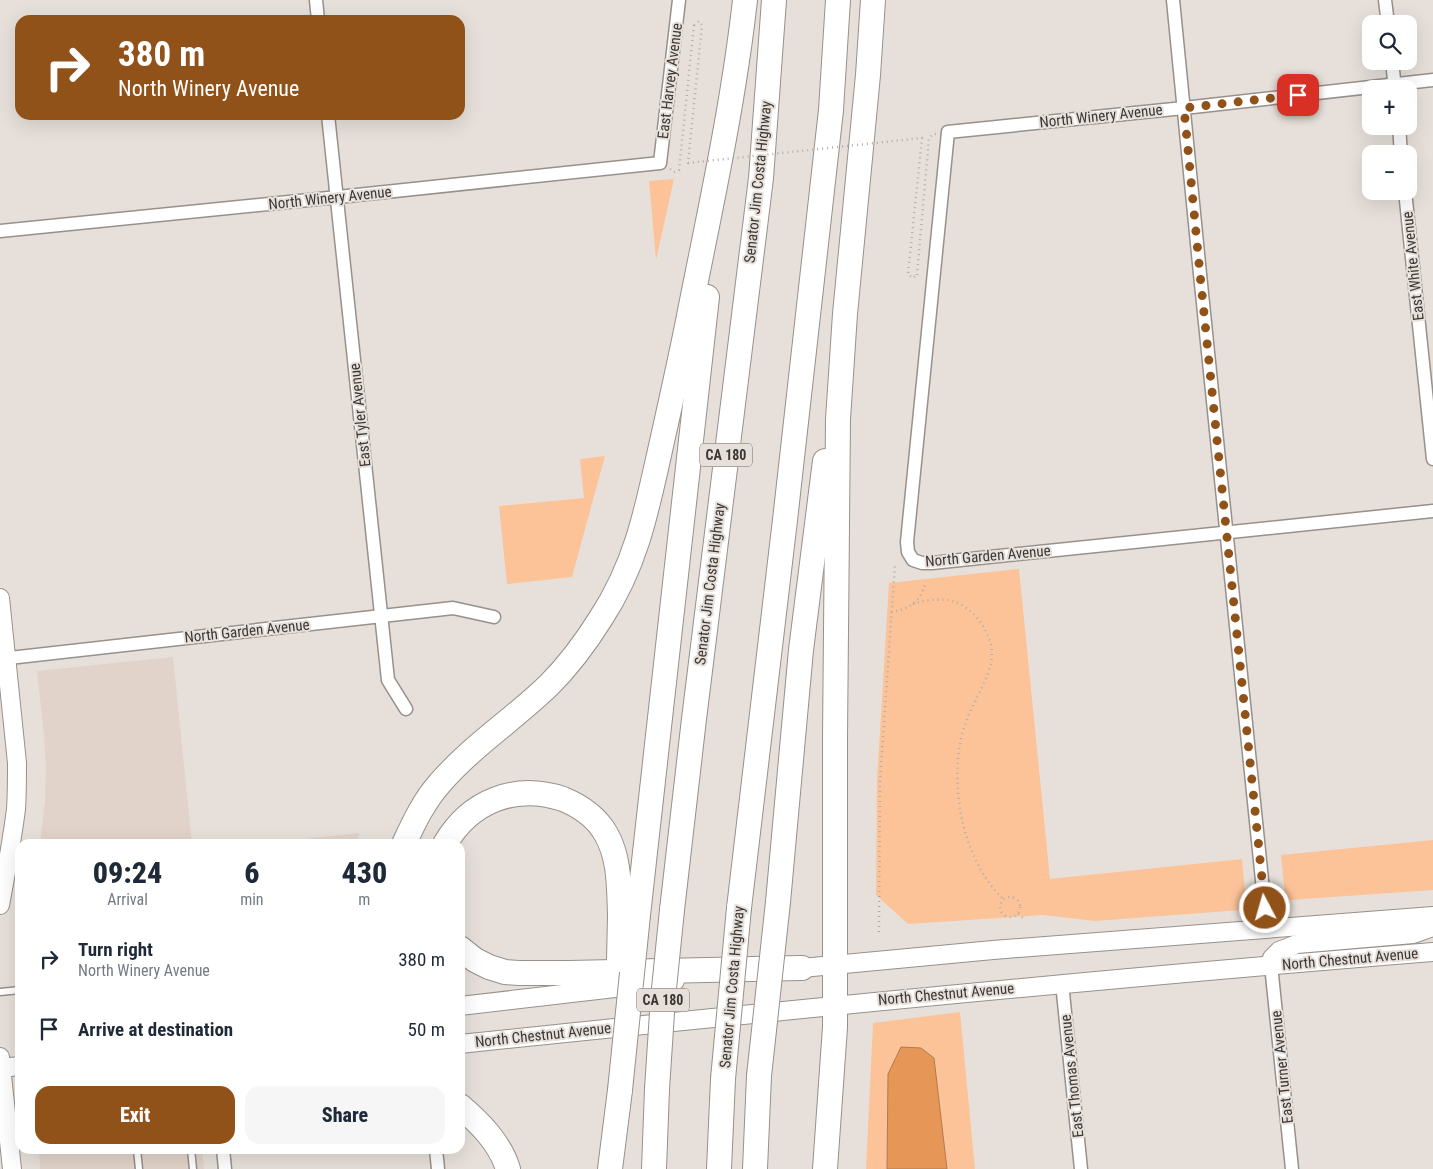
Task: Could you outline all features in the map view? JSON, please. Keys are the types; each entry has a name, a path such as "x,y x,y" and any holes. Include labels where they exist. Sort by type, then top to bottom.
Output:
{"highway":[{"path":"406,839 413,824 439,783 460,762 548,685 574,657 611,603 630,564 647,508 672,398 730,109 745,0"},
{"name":"Senator Jim Costa Highway","path":"654,1169 657,1089 672,910 761,178 774,0"},
{"name":"Senator Jim Costa Highway","path":"719,1169 723,1080 739,908 829,130 838,0"},
{"path":"825,1169 835,1027 834,738 838,419 845,314 868,75 873,0"},
{"path":"608,1169 629,916 718,220 730,109"},
{"path":"755,1169 759,1076 778,902 800,650 845,314"},
{"path":"448,839 465,817 479,807 503,796 534,793 546,794 570,802 584,810 596,821 612,844 618,876 629,916"},
{"path":"465,952 489,967 505,972 519,973 569,974 802,968"},
{"path":"465,1111 484,1128 497,1146 508,1169"}],"main road":[{"path":"0,598 3,659 17,763 16,808 9,837 0,905"},
{"path":"465,1005 642,984 834,964 1433,916"},
{"path":"1271,965 1272,958 1279,951 1297,944 1413,934 1433,927"},
{"name":"North Chestnut Avenue","path":"465,1043 1062,983 1433,952"},
{"path":"12,1169 5,1146 8,1095 0,1064 15,1066"}],"street":[{"path":"316,0 318,15"},
{"name":"East Harvey Avenue","path":"660,163 679,0"},
{"path":"1173,0 1267,929"},
{"path":"1386,0 1387,15"},
{"name":"North Winery Avenue","path":"1417,83 1433,80"},
{"name":"North Winery Avenue","path":"948,132 1362,90"},
{"name":"East Tyler Avenue","path":"329,120 388,680 406,709"},
{"name":"North Garden Avenue","path":"948,132 907,542 908,552 913,560 922,563 932,563 1433,511"},
{"name":"North Winery Avenue","path":"0,231 660,163"},
{"name":"East White Avenue","path":"1406,200 1433,459"},
{"name":"North Garden Avenue","path":"3,659 453,608 494,617"},
{"name":"East Turner Avenue","path":"1271,965 1292,1169"},
{"name":"East Thomas Avenue","path":"1062,983 1081,1169"},
{"path":"224,1154 225,1169"},
{"path":"436,1154 438,1169"}],"lane":[{"path":"0,992 15,990"},
{"path":"138,1154 139,1169"},
{"path":"192,1154 193,1169"}],"path":[{"path":"660,163 674,172 679,170 694,25 699,21 702,26 688,164 922,138 908,274 912,278 917,275 929,138 933,134 948,132"},
{"path":"879,932 880,781 894,565"},
{"path":"913,604 918,600 926,582"},
{"path":"891,612 924,601 948,600 964,607 977,618 988,636 992,656 990,667 971,708 960,744 958,793 965,828 976,860 991,885 1003,899"},
{"path":"1009,896 1018,900 1021,906 1018,914 1011,917 1002,914 1000,908 1003,899 1009,896"},
{"path":"1018,914 1026,920"}],"shaded area":[{"path":"674,179 656,260 649,181"},
{"path":"605,456 572,577 507,584 499,506 584,498 580,459"},
{"path":"1019,569 1050,879 1242,859 1246,903 1241,910 1095,921 1043,915 908,924 876,895 877,781 889,583"},
{"path":"173,657 191,839 41,839 45,801 46,765 37,671"},
{"path":"360,833 358,839 302,839"},
{"path":"1433,840 1433,890 1290,900 1285,897 1281,855"},
{"path":"960,1012 975,1169 866,1169 873,1023"},
{"path":"901,1047 921,1048 934,1058 947,1169 887,1169 888,1074"},
{"path":"39,1154 202,1154 204,1169 40,1169"}],"route":[{"path":"1265,908 1184,108 1298,95"}]}
